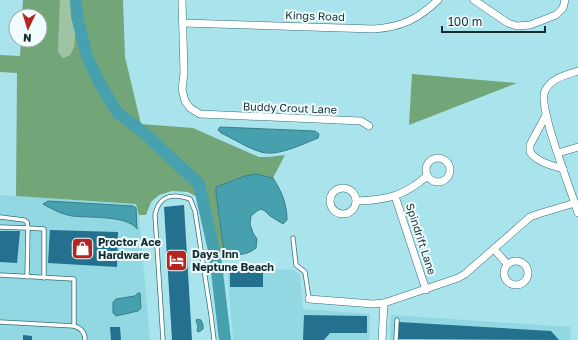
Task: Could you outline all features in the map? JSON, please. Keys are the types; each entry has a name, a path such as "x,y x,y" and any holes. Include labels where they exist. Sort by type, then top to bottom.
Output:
{"street":[{"name":"Buddy Crout Lane","path":"182,0 184,74 182,89 185,101 190,108 200,114 209,115 361,121 369,126"},
{"name":"Kings Road","path":"183,24 374,29 388,28 408,23 417,18 438,0"},
{"path":"474,0 508,23 517,26 530,25 556,15 562,8 565,0"},
{"path":"578,71 554,80 543,96 546,115 578,213"},
{"path":"546,115 530,145 530,152 541,161 563,169"},
{"path":"558,153 578,147"},
{"path":"357,201 376,200 395,196 414,188 427,176"},
{"name":"Spindrift Lane","path":"395,196 426,290"},
{"path":"309,300 373,304 384,303 426,290 465,274 530,217 575,203"},
{"path":"494,249 507,264"},
{"path":"382,340 384,303"}],"lane":[{"path":"162,340 155,215 160,202 169,196 182,196 190,199 195,210 214,340"},
{"path":"0,217 24,220 27,222 27,277"},
{"path":"0,227 44,229 44,278"},
{"path":"293,238 296,266 305,272 309,300"},
{"path":"0,276 74,279 74,326"},
{"path":"396,340 397,320"},
{"path":"0,322 74,326 79,328 85,335 85,340"}],"shaded area":[{"path":"220,127 315,131 319,134 318,138 298,146 275,153 267,153 251,148 221,133 218,130"},
{"path":"256,174 273,178 283,198 287,220 283,224 261,209 251,216 250,224 257,239 256,248 245,254 233,254 224,251 216,187 245,176"},
{"path":"0,195 137,204 150,340 0,340"},
{"path":"48,201 133,206 136,208 137,229 125,221 116,219 72,216 64,214 43,204"},
{"path":"227,266 294,270 300,275 303,309 370,314 369,340 233,340"},
{"path":"140,293 141,308 138,311 116,316 113,313 113,302 116,299 135,296"},
{"path":"391,315 571,327 570,340 390,340"},
{"path":"197,319 201,320 203,325 203,329 199,332 197,331"}],"green space":[{"path":"23,0 60,0 58,52 63,58 70,55 74,47 77,13 81,0 123,0 125,57 141,124 193,128 259,157 285,155 273,178 256,174 245,176 216,187 225,257 212,256 199,198 188,192 172,191 159,195 151,202 146,215 139,215 136,204 16,196 17,73 0,72 0,55 20,56 20,48 48,48 48,8 22,8"},
{"path":"60,0 81,0 77,13 74,47 70,55 62,58 58,52"},
{"path":"412,74 517,83 409,125"}],"building":[{"name":"Days Inn Neptune Beach","path":"184,205 192,340 172,340 164,207"},
{"name":"Proctor Ace Hardware","path":"50,230 118,232 117,267 48,263"},
{"path":"0,231 20,231 17,263 0,262"},
{"path":"230,271 263,271 263,287 230,287"},
{"path":"304,315 367,316 367,333 330,333 324,340 303,340"},
{"path":"399,322 551,331 559,340 397,339"},
{"path":"110,327 120,327 121,340 111,340"},
{"path":"23,335 32,336 32,340 23,340"}],"waterway":[{"path":"76,0 77,16 87,56 99,82 117,112 143,132 199,184 215,255 225,340"}],"place":[{"name":"Proctor Ace Hardware","path":"83,248"},
{"name":"Days Inn Neptune Beach","path":"177,260"}]}
